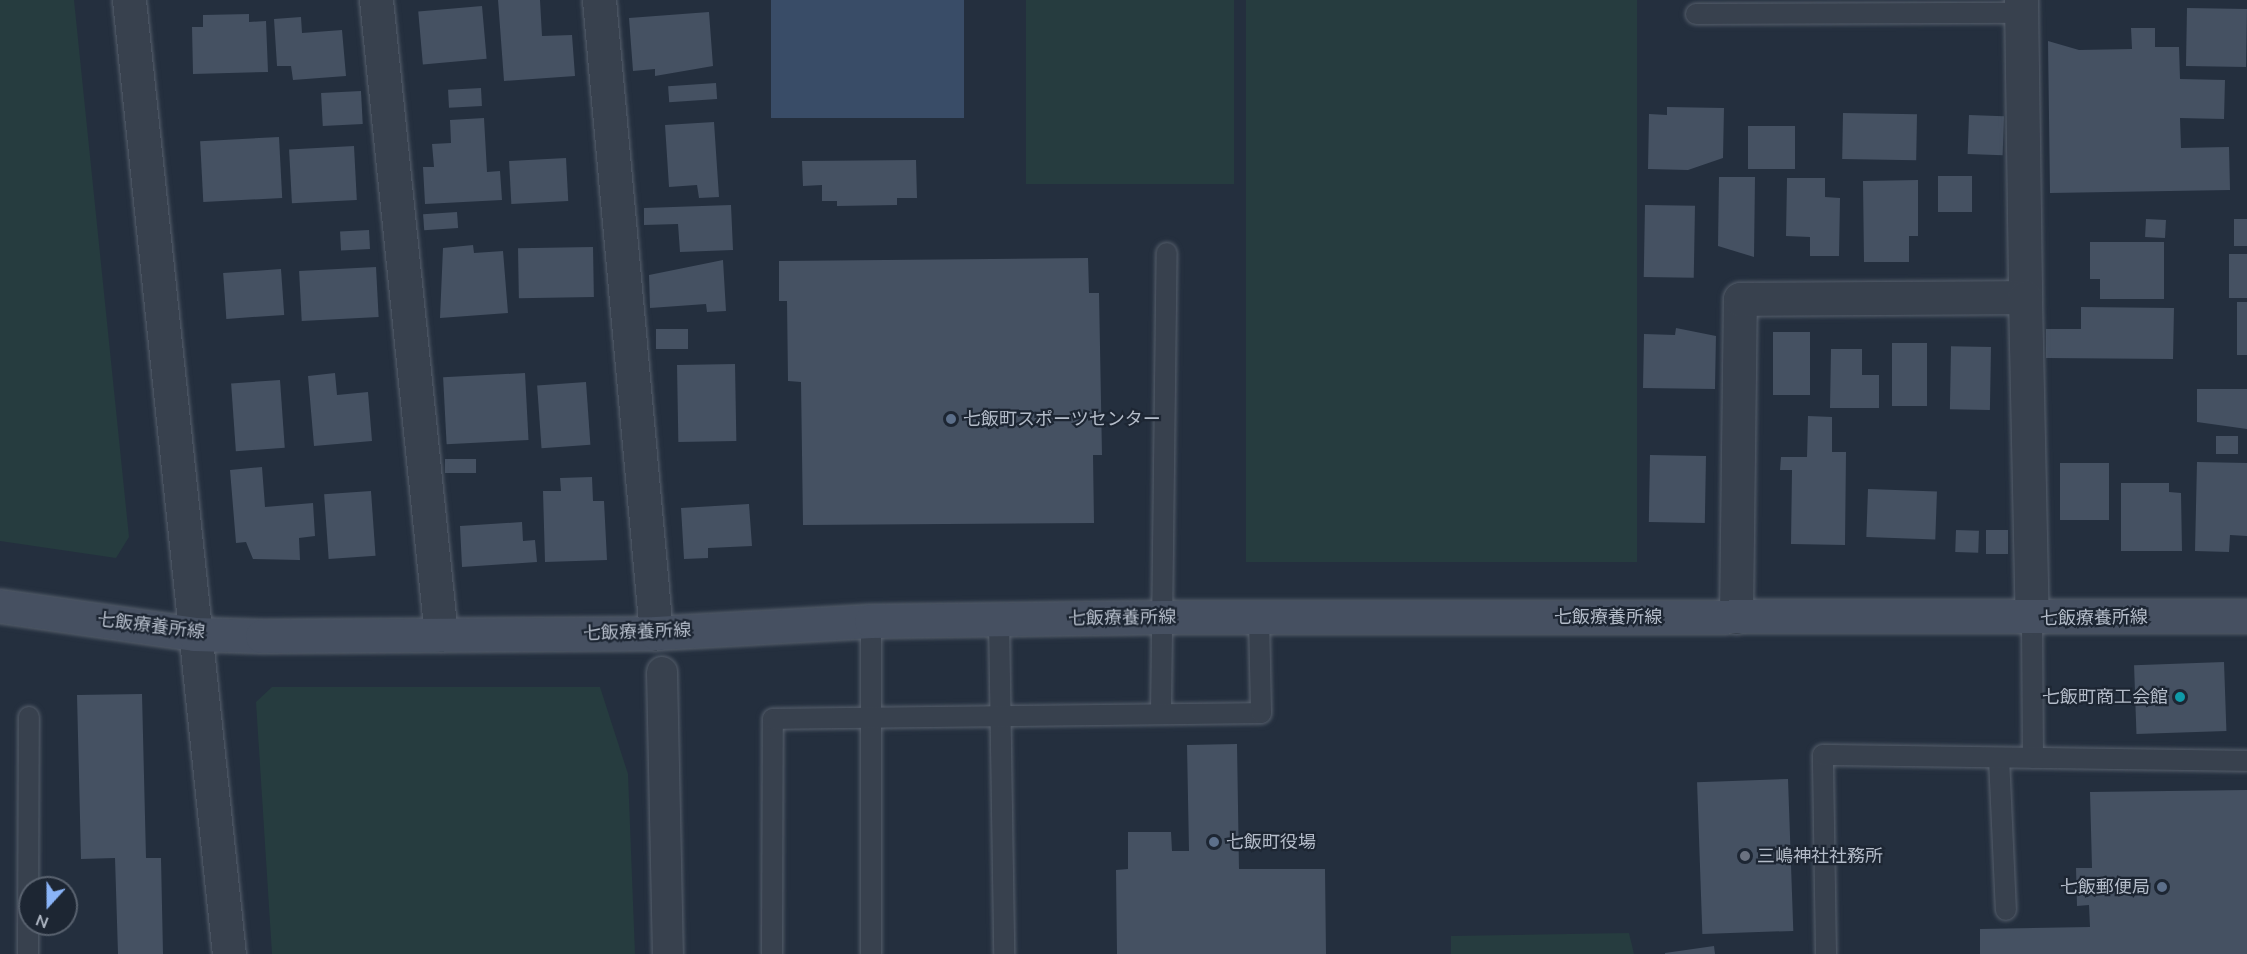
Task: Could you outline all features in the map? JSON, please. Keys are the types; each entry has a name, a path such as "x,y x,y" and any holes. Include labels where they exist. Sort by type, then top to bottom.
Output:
{"main road":[{"name":"七飯療養所線","path":"0,606 194,634 657,633 871,621 1259,616 2032,619 2247,616"}],"street":[{"path":"129,0 194,634 230,954"},
{"path":"376,0 441,635"},
{"path":"599,0 657,633"},
{"path":"2021,7 2032,619"},
{"path":"1736,617 1740,299 2025,297"},
{"path":"662,672 669,954"}],"lane":[{"path":"1696,14 2021,7"},
{"path":"1161,712 1167,253"},
{"path":"772,954 773,719 1161,712 1261,713 1259,616"},
{"path":"2032,619 2033,758"},
{"path":"999,620 1004,954"},
{"path":"871,621 867,717 871,954"},
{"path":"28,954 29,717"},
{"path":"1826,954 1823,755 2247,760"},
{"path":"1999,758 2006,910"}],"green space":[{"path":"0,0 74,0 129,537 116,558 0,541"},
{"path":"1026,0 1234,0 1234,184 1026,184"},
{"path":"1246,0 1637,0 1637,562 1246,562"},
{"path":"272,687 600,687 628,774 635,954 272,954 256,702"},
{"path":"1629,933 1634,954 1451,954 1451,936"}],"water":[{"path":"771,0 964,0 964,118 771,118"}],"building":[{"path":"498,0 540,0 542,36 572,35 575,76 504,81"},
{"path":"482,6 487,59 423,64 418,12"},
{"path":"2187,8 2247,9 2246,67 2186,66"},
{"path":"709,12 713,66 655,76 655,69 633,71 629,18"},
{"path":"249,14 249,22 266,21 268,72 193,74 192,27 203,27 203,15"},
{"path":"301,17 302,33 342,30 346,76 293,80 291,66 277,66 274,19"},
{"path":"2131,28 2155,28 2155,47 2179,47 2180,79 2225,80 2224,119 2180,118 2181,148 2229,147 2230,190 2050,193 2048,41 2079,50 2132,49"},
{"path":"716,83 717,99 669,102 668,86"},
{"path":"481,88 482,106 449,108 448,90"},
{"path":"361,91 363,124 323,126 321,93"},
{"path":"1667,107 1724,108 1723,158 1688,170 1648,169 1649,114 1667,115"},
{"path":"1843,113 1917,114 1916,160 1842,159"},
{"path":"1969,115 2004,116 2003,155 1968,154"},
{"path":"484,118 487,172 500,171 502,200 425,204 423,167 434,167 432,144 451,143 450,120"},
{"path":"714,122 719,197 699,198 697,185 669,187 665,125"},
{"path":"1748,126 1795,126 1795,169 1748,169"},
{"path":"279,137 282,198 203,202 200,141"},
{"path":"354,146 357,200 292,203 289,149"},
{"path":"566,158 568,201 511,204 509,161"},
{"path":"916,160 917,198 897,198 897,205 837,206 837,201 822,201 822,185 803,186 802,161"},
{"path":"1938,176 1972,176 1972,212 1938,212"},
{"path":"1719,177 1755,177 1754,257 1718,246"},
{"path":"1787,178 1825,178 1825,197 1840,198 1839,256 1810,256 1810,237 1786,236"},
{"path":"1918,180 1918,236 1909,236 1909,262 1864,262 1863,181"},
{"path":"731,205 733,250 680,252 678,224 644,225 644,208"},
{"path":"1645,205 1695,206 1694,278 1644,277"},
{"path":"457,212 458,228 424,230 423,214"},
{"path":"2146,219 2166,220 2165,238 2145,237"},
{"path":"2234,219 2247,219 2247,246 2234,246"},
{"path":"369,230 370,249 341,250 340,232"},
{"path":"2090,242 2164,242 2164,299 2100,299 2100,279 2090,279"},
{"path":"473,245 474,253 503,251 508,313 440,318 443,248"},
{"path":"593,247 594,297 519,298 518,248"},
{"path":"2229,254 2247,254 2247,298 2229,298"},
{"name":"七飯町スポーツセンター","path":"1088,258 1089,293 1099,293 1102,455 1093,455 1094,523 803,525 801,382 788,381 787,301 779,301 779,261"},
{"path":"723,260 726,311 707,312 706,304 650,308 649,275"},
{"path":"376,267 379,317 302,321 299,271"},
{"path":"281,269 284,315 226,319 223,273"},
{"path":"2237,302 2247,302 2247,355 2237,355"},
{"path":"2081,307 2174,308 2173,359 2046,358 2046,329 2081,329"},
{"path":"1676,328 1716,336 1715,389 1643,388 1644,334 1675,335"},
{"path":"656,329 688,329 688,349 656,349"},
{"path":"1773,332 1810,332 1810,395 1773,395"},
{"path":"1892,343 1927,343 1927,406 1892,406"},
{"path":"1951,346 1991,347 1990,410 1950,409"},
{"path":"1831,349 1862,349 1862,375 1879,375 1879,408 1830,408"},
{"path":"735,364 736,441 678,442 677,365"},
{"path":"335,373 337,395 368,392 372,441 314,446 308,376"},
{"path":"525,373 529,440 447,444 443,377"},
{"path":"280,380 285,448 236,451 231,383"},
{"path":"586,382 590,445 542,448 537,385"},
{"path":"2197,389 2247,389 2247,429 2197,422"},
{"path":"1808,416 1832,417 1832,452 1846,452 1845,545 1791,544 1792,470 1780,470 1781,457 1807,457"},
{"path":"2216,436 2238,436 2238,454 2216,454"},
{"path":"1650,455 1706,456 1705,523 1649,522"},
{"path":"445,459 476,459 476,473 445,473"},
{"path":"2197,462 2247,463 2247,536 2230,535 2229,552 2195,551"},
{"path":"2060,463 2109,463 2109,520 2060,520"},
{"path":"262,467 265,507 313,503 315,536 299,538 300,560 253,559 246,542 236,543 230,470"},
{"path":"592,477 593,501 604,501 607,560 545,562 543,491 561,491 560,478"},
{"path":"2121,483 2169,483 2169,492 2181,493 2182,551 2121,551"},
{"path":"1868,489 1937,491 1935,539 1866,537"},
{"path":"371,491 376,556 329,559 324,494"},
{"path":"749,504 752,546 708,548 708,558 684,559 681,508"},
{"path":"522,522 523,541 535,540 537,562 462,567 460,526"},
{"path":"1956,530 1979,531 1978,553 1955,552"},
{"path":"1986,530 2008,530 2008,554 1986,554"},
{"name":"七飯町商工会館","path":"2224,662 2226,731 2136,734 2134,665"},
{"path":"142,694 146,858 161,858 163,954 118,954 115,858 81,859 77,695"},
{"name":"七飯町役場","path":"1237,744 1239,869 1325,869 1326,954 1117,954 1116,870 1128,869 1128,832 1171,832 1172,851 1189,851 1187,745"},
{"name":"三嶋神社社務所","path":"1788,779 1793,931 1702,934 1697,782"},
{"name":"七飯郵便局","path":"2247,790 2247,954 1980,954 1980,929 2090,927 2089,905 2077,906 2076,868 2092,868 2090,792"},
{"path":"1714,946 1715,954 1665,954 1665,953"}],"place":[{"name":"七飯町スポーツセンター","path":"951,419"},
{"name":"七飯町商工会館","path":"2180,697"},
{"name":"七飯町役場","path":"1214,842"},
{"name":"三嶋神社社務所","path":"1745,856"},
{"name":"七飯郵便局","path":"2162,887"}]}
